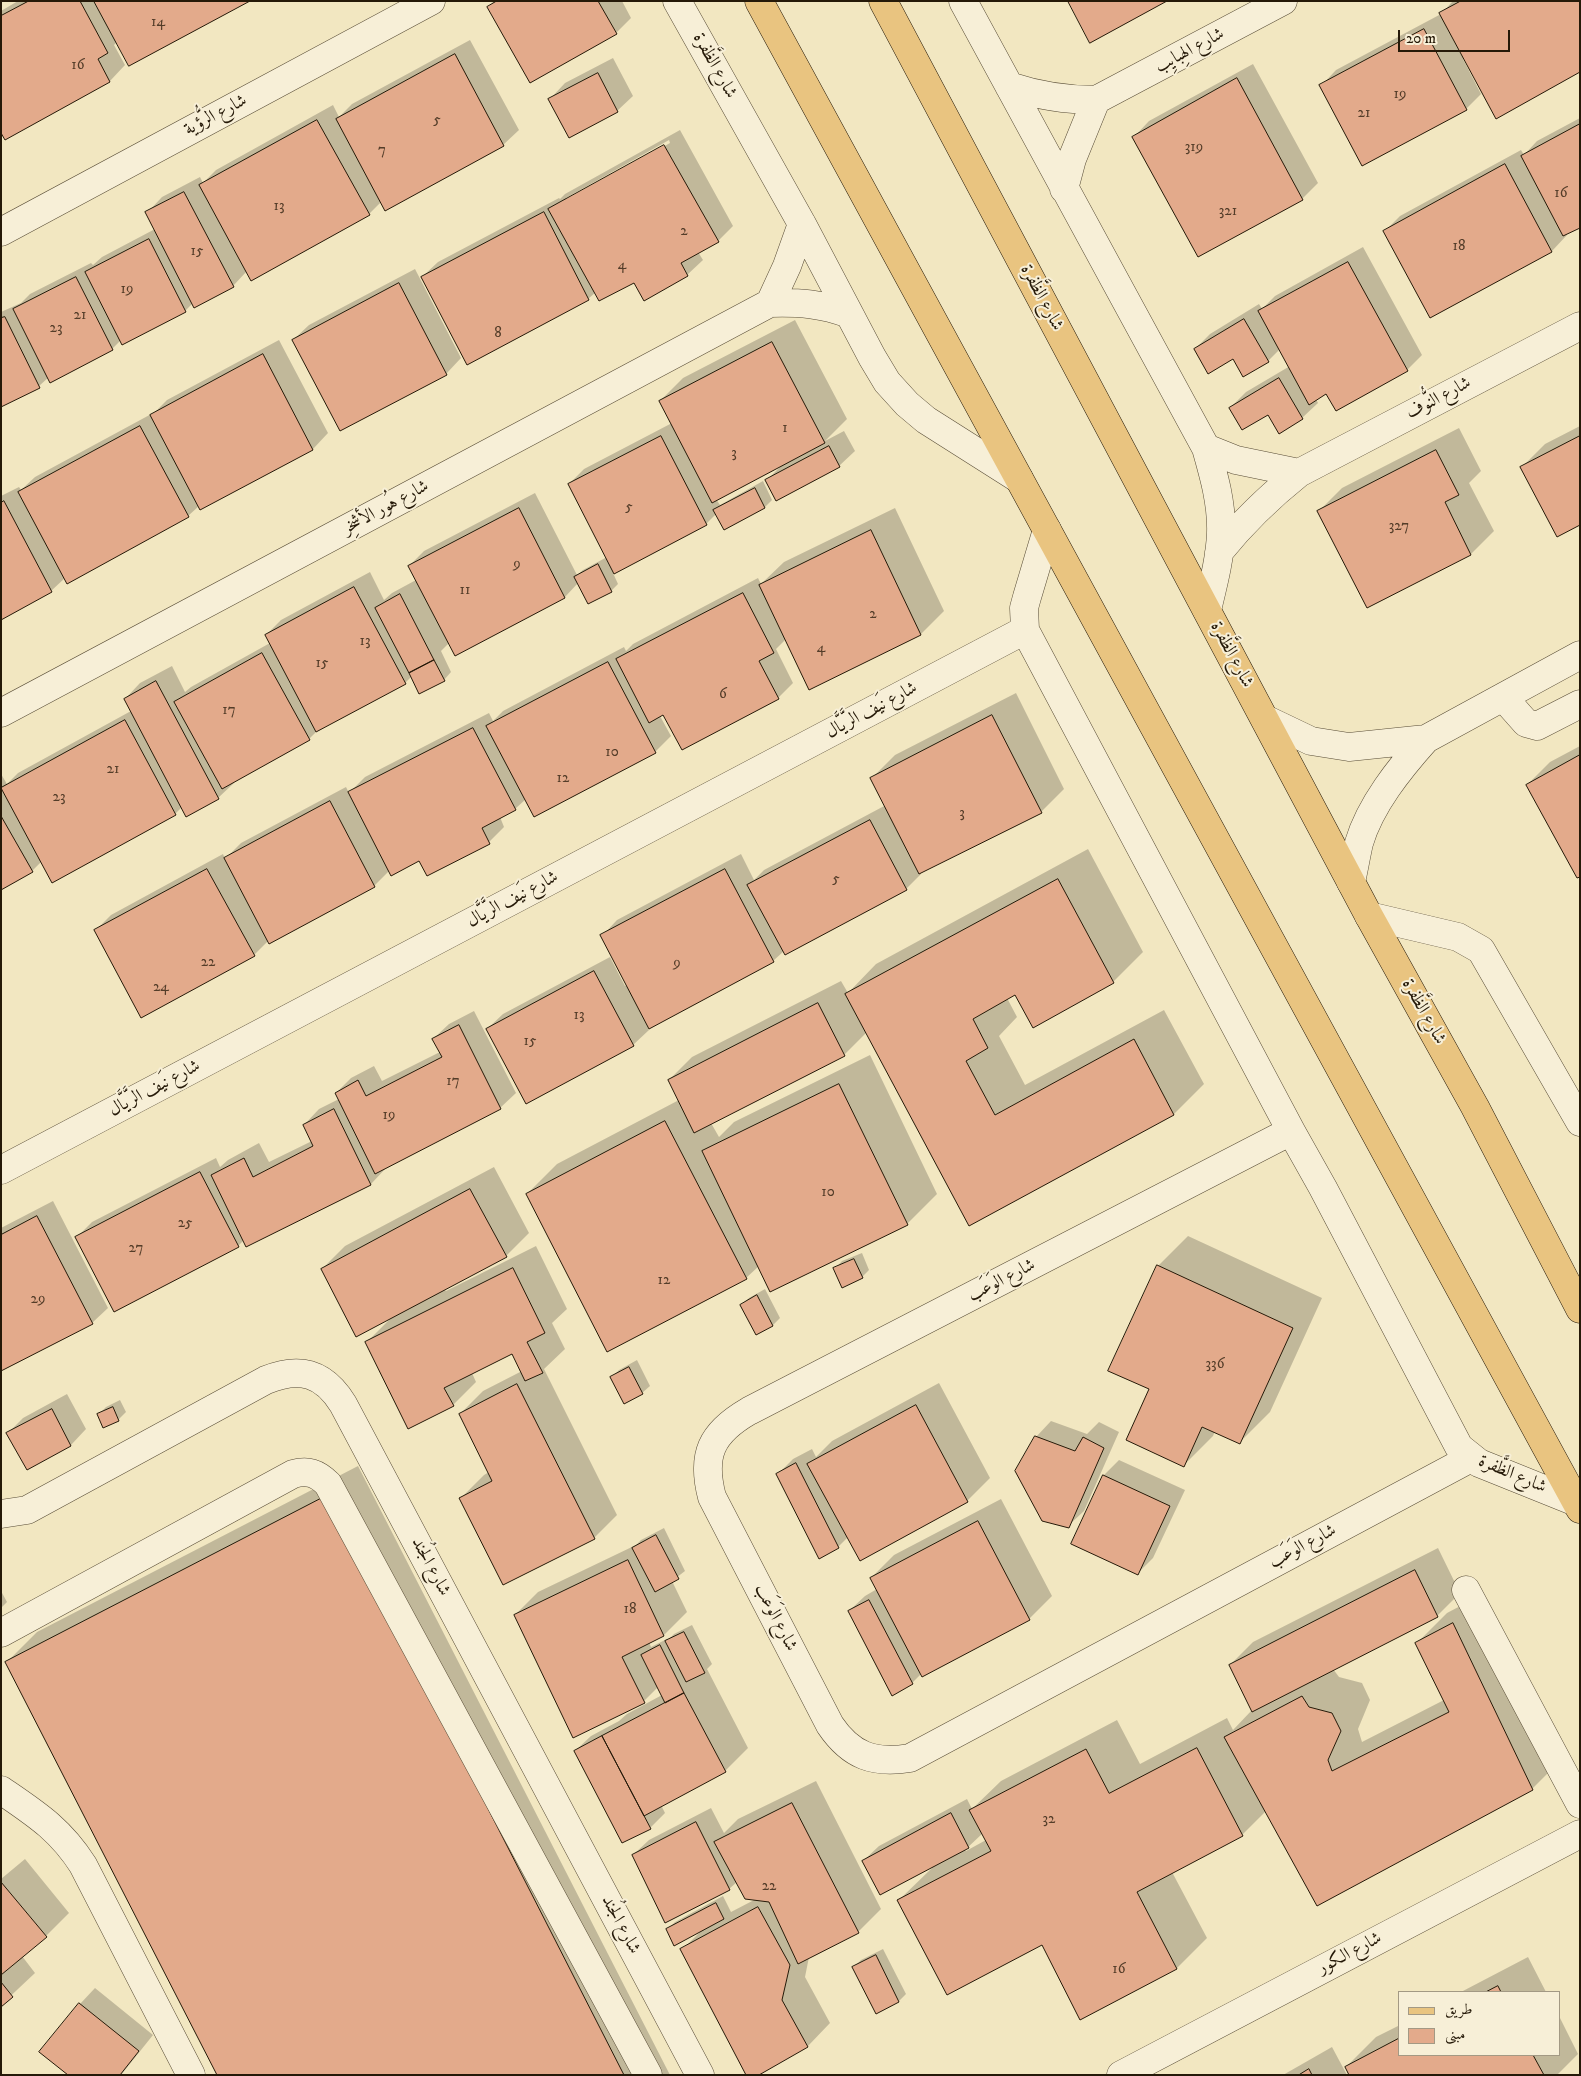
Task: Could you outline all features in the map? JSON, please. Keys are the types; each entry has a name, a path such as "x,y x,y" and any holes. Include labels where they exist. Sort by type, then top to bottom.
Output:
{"main road":[{"name":"شارع الظَّفرة","path":"759,1 1578,1505"},
{"name":"شارع الظَّفرة","path":"883,1 1369,916 1475,1107 1580,1309"}],"street":[{"name":"شارع الرُّؤية","path":"1,232 431,1"},
{"name":"شارع الظَّفرة","path":"677,1 802,224 887,382 907,404 926,420 1019,479"},
{"path":"963,1 1206,448 1216,485 1221,532 1219,552 1207,610"},
{"name":"شارع الهِبايِب","path":"1009,86 1037,95 1066,100 1096,100 1283,1"},
{"path":"1064,189 1072,159 1096,100"},
{"path":"770,303 787,266 802,224"},
{"name":"شارع هُور الأشخِر","path":"1,712 770,303 808,303 829,306 850,314"},
{"name":"شارع النُّوف","path":"1219,552 1243,523 1270,496 1299,473 1580,326"},
{"path":"1206,448 1236,460 1299,473"},
{"name":"شارع الظَّفرة","path":"1047,530 1025,602 1025,630 1459,1447 1487,1467 1578,1505"},
{"name":"شارع نَيف الرَّيَّال","path":"1,1170 1025,630"},
{"path":"1351,882 1360,842 1377,805 1395,774 1426,739 1580,655"},
{"path":"1503,697 1526,722 1537,726 1580,704"},
{"path":"1264,719 1311,741 1349,747 1426,739"},
{"path":"1369,916 1458,937 1481,950 1580,1122"},
{"name":"شارع الوَعَب","path":"1291,1131 749,1411 731,1421 717,1437 708,1456 707,1477 712,1497 830,1725 840,1741 856,1752 873,1759 892,1761 910,1758 1472,1458"},
{"name":"شارع الجُند","path":"1,1514 27,1510 266,1380 281,1374 296,1372 325,1382 336,1392 343,1404 700,2075"},
{"path":"1,1633 293,1474 302,1471 311,1472 320,1477 328,1484 333,1493 648,2075"},
{"path":"1466,1590 1580,1804"},
{"path":"1,1790 54,1828 70,1845 83,1865 191,2075"},
{"name":"شارع الكور","path":"1121,2075 1580,1834"}],"building":[{"path":"29,1 80,1 108,53 98,59 110,82 5,140 1,133 1,16"},
{"path":"94,1 250,1 129,66"},
{"path":"497,1 598,1 617,34 530,83 487,7"},
{"path":"1068,1 1167,1 1090,43"},
{"path":"1461,1 1580,1 1580,72 1496,119 1439,13"},
{"path":"1424,29 1467,110 1362,166 1319,85"},
{"path":"455,54 504,146 385,211 336,119"},
{"path":"598,73 618,112 569,138 548,99"},
{"path":"1237,78 1303,200 1198,257 1132,137"},
{"path":"317,120 370,215 251,281 199,185"},
{"path":"1580,124 1580,228 1563,236 1521,156"},
{"path":"664,145 719,242 681,263 688,276 644,301 634,283 599,301 548,209"},
{"path":"1505,164 1552,252 1430,318 1383,231"},
{"path":"184,192 234,287 194,308 145,212"},
{"path":"544,212 589,300 467,365 421,277"},
{"path":"149,239 186,312 122,345 85,272"},
{"path":"1348,262 1408,371 1336,411 1326,394 1309,405 1258,311"},
{"path":"76,277 113,350 50,383 13,309"},
{"path":"399,283 447,375 340,431 292,340"},
{"path":"5,317 40,388 1,407 1,318"},
{"path":"1244,319 1269,362 1243,377 1233,359 1208,374 1194,349"},
{"path":"772,342 825,443 712,503 659,401"},
{"path":"263,354 313,450 200,510 150,415"},
{"path":"1279,378 1303,419 1279,434 1268,415 1242,430 1229,408"},
{"path":"140,426 189,517 67,584 18,492"},
{"path":"661,436 707,525 614,574 568,484"},
{"path":"1580,436 1580,525 1557,537 1520,467"},
{"path":"829,446 840,467 776,501 765,480"},
{"path":"1436,450 1459,495 1445,502 1471,555 1367,608 1317,511"},
{"path":"755,488 765,508 724,530 713,510"},
{"path":"4,501 52,592 1,620 1,503"},
{"path":"519,508 565,598 455,656 408,566"},
{"path":"871,530 921,635 809,690 759,585"},
{"path":"598,564 612,592 588,604 574,577"},
{"path":"354,587 406,684 316,732 265,635"},
{"path":"743,593 774,653 759,661 779,699 682,750 663,715 649,723 616,659"},
{"path":"400,594 434,660 409,673 375,608"},
{"path":"262,653 310,740 222,789 174,702"},
{"path":"434,660 445,681 419,694 409,673"},
{"path":"608,662 656,753 534,817 486,726"},
{"path":"156,681 219,799 186,817 124,699"},
{"path":"992,715 1042,813 919,874 870,778"},
{"path":"125,720 176,815 52,883 1,788"},
{"path":"473,728 516,810 482,828 490,844 427,876 419,861 391,876 348,792"},
{"path":"1580,755 1580,877 1577,878 1526,785"},
{"path":"330,801 375,887 269,944 224,858"},
{"path":"1,816 33,872 1,890"},
{"path":"870,820 907,890 785,955 747,885"},
{"path":"207,869 255,956 141,1018 94,930"},
{"path":"725,869 774,962 649,1029 600,935"},
{"path":"1058,879 1114,983 1033,1028 1015,995 973,1019 988,1048 966,1061 995,1115 1134,1039 1174,1115 969,1226 845,994"},
{"path":"594,971 634,1046 526,1104 486,1029"},
{"path":"818,1003 845,1056 694,1133 668,1080"},
{"path":"459,1025 501,1109 375,1174 335,1093 358,1080 366,1096 442,1057 432,1039"},
{"path":"839,1084 908,1225 770,1292 702,1151"},
{"path":"334,1109 371,1185 246,1247 211,1175 244,1158 253,1177 313,1146 303,1125"},
{"path":"665,1121 747,1279 607,1352 526,1194"},
{"path":"200,1172 239,1247 114,1312 75,1237"},
{"path":"470,1189 507,1257 356,1337 321,1269"},
{"path":"37,1216 93,1324 1,1371 1,1235"},
{"path":"854,1259 863,1278 842,1288 833,1268"},
{"path":"1157,1265 1293,1328 1240,1444 1202,1427 1184,1467 1126,1440 1149,1389 1108,1371"},
{"path":"513,1268 545,1333 527,1342 543,1373 525,1381 512,1354 444,1388 454,1406 408,1429 365,1342"},
{"path":"757,1295 773,1326 756,1335 740,1305"},
{"path":"629,1367 643,1394 624,1404 610,1377"},
{"path":"517,1384 595,1539 503,1585 459,1498 492,1481 459,1414"},
{"path":"916,1405 968,1502 860,1561 807,1464"},
{"path":"113,1407 119,1421 103,1428 97,1414"},
{"path":"52,1409 71,1446 27,1470 6,1433"},
{"path":"1035,1436 1075,1451 1083,1437 1104,1448 1069,1528 1042,1521 1015,1471"},
{"path":"796,1463 839,1548 819,1559 776,1474"},
{"path":"1103,1475 1170,1506 1138,1575 1071,1544"},
{"path":"328,1495 624,2075 217,2075 5,1662"},
{"path":"978,1521 1030,1620 922,1677 870,1578"},
{"path":"656,1535 679,1579 655,1592 632,1548"},
{"path":"628,1560 664,1636 622,1657 645,1703 573,1738 514,1615"},
{"path":"1415,1570 1438,1617 1252,1712 1229,1665"},
{"path":"869,1600 913,1684 892,1696 848,1611"},
{"path":"1453,1623 1533,1790 1317,1906 1224,1737 1302,1696 1309,1707 1332,1713 1341,1731 1328,1760 1332,1771 1449,1712 1415,1643"},
{"path":"684,1632 705,1673 686,1682 665,1641"},
{"path":"660,1645 684,1693 665,1703 641,1655"},
{"path":"684,1693 726,1772 644,1816 602,1736"},
{"path":"602,1736 651,1829 622,1843 574,1751"},
{"path":"1197,1748 1243,1836 1137,1892 1177,1969 1080,2020 1042,1945 947,1995 897,1900 991,1851 969,1810 1086,1749 1109,1793"},
{"path":"792,1803 859,1933 798,1964 769,1902 745,1899 714,1842"},
{"path":"951,1813 969,1848 880,1895 862,1861"},
{"path":"696,1822 730,1890 665,1923 632,1855"},
{"path":"1,1882 47,1937 1,1975"},
{"path":"716,1903 724,1919 674,1946 666,1929"},
{"path":"758,1907 790,1965 782,2000 808,2047 759,2075 746,2075 680,1949"},
{"path":"876,1955 899,2002 876,2014 852,1967"},
{"path":"1,1982 13,1997 1,2007"},
{"path":"1498,1986 1500,1991 1488,1991"},
{"path":"79,2003 139,2051 120,2075 68,2075 39,2052"},
{"path":"1398,2039 1398,2056 1534,2056 1544,2075 1349,2075 1345,2067"},
{"path":"1309,2069 1312,2075 1299,2075"}]}
